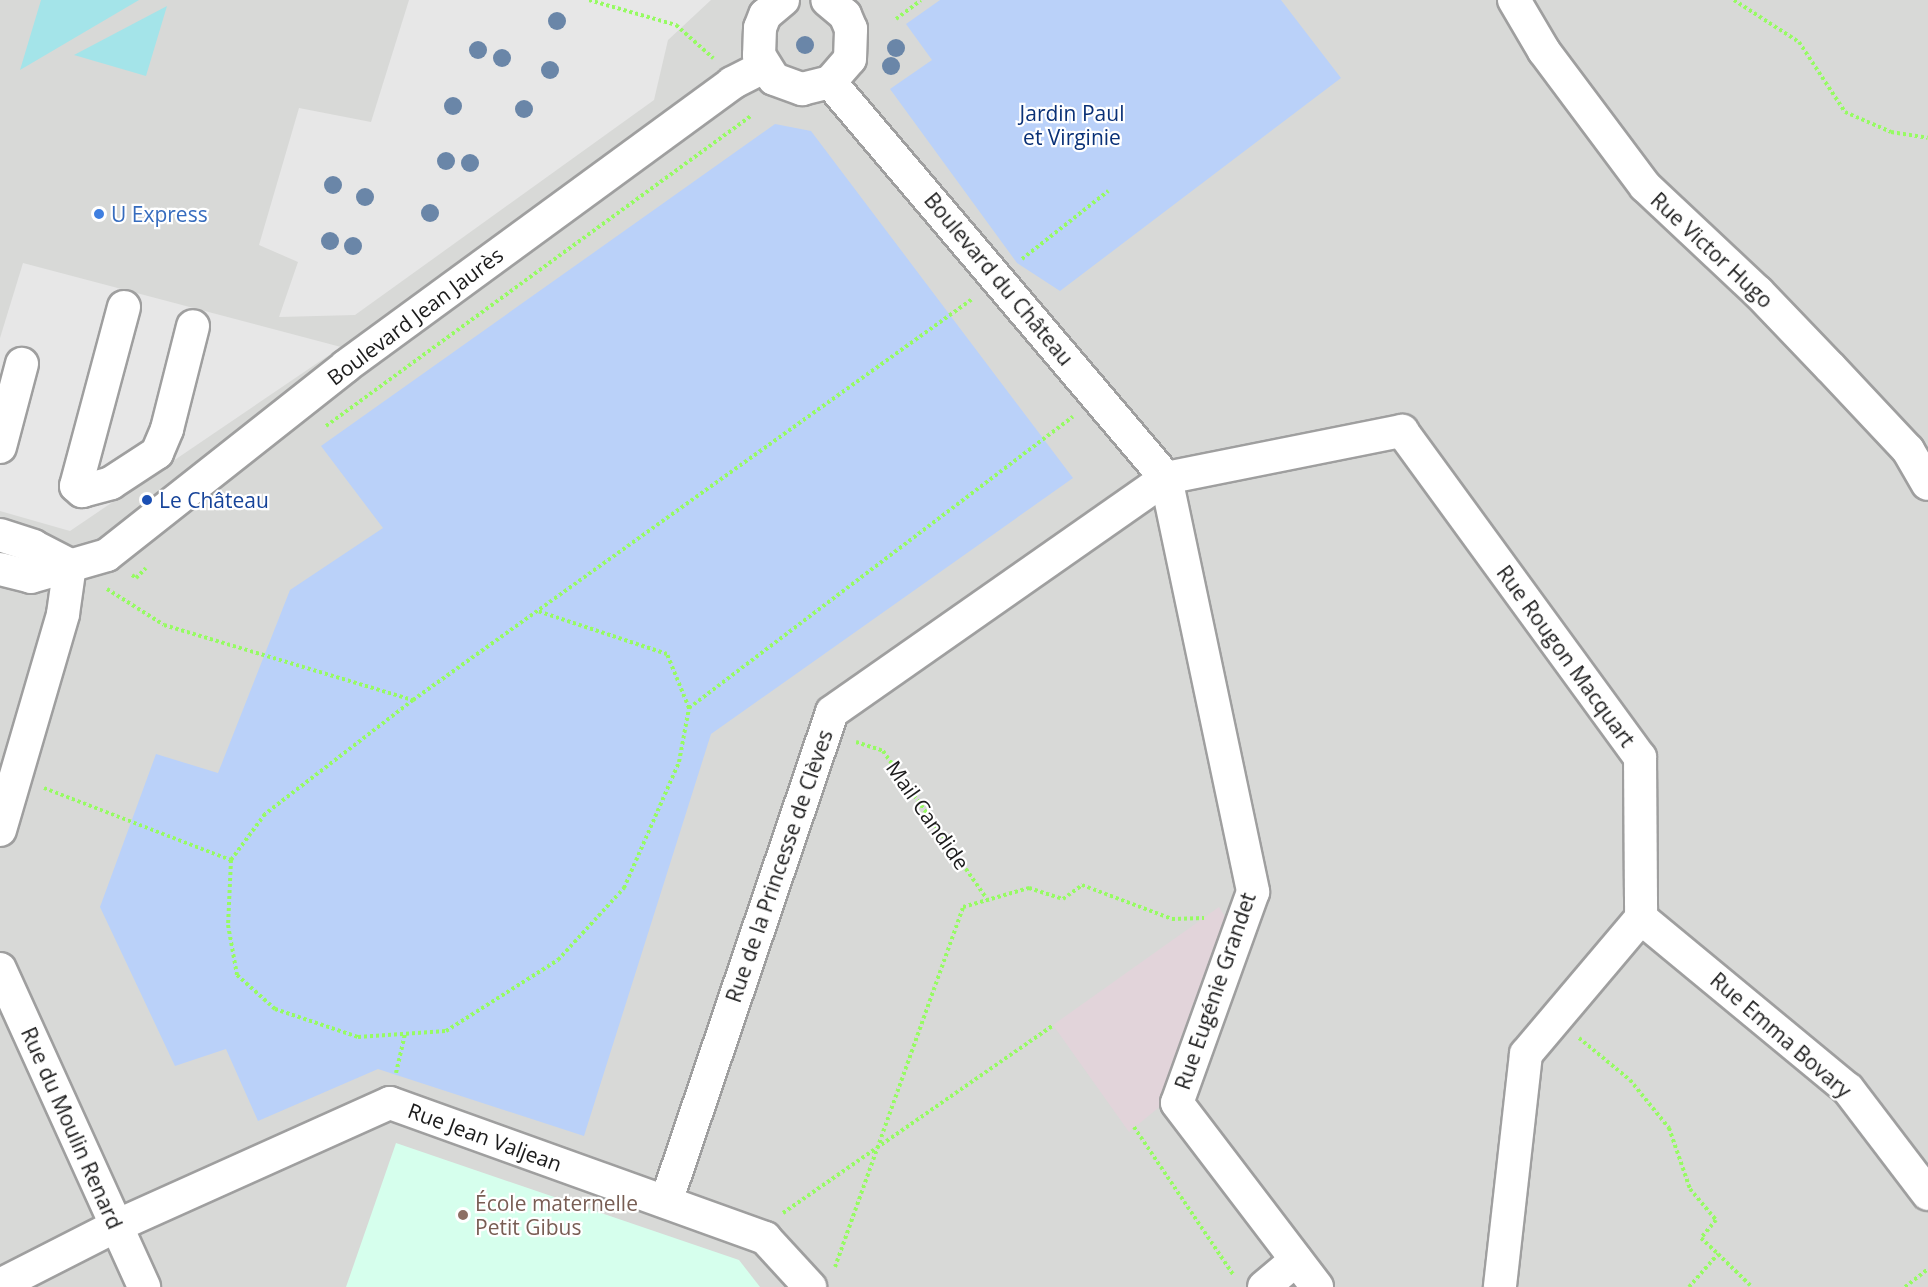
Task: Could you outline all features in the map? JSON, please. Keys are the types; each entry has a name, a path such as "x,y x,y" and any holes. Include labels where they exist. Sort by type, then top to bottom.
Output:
{"street":[{"name":"Rue Victor Hugo","path":"1515,0 1544,51 1645,186 1758,292 1830,367 1908,450 1928,484"},
{"path":"780,1 765,15 759,28 757,41 764,67 774,78 802,89 830,82 849,59 851,29 844,5"},
{"name":"Boulevard Jean Jaurès","path":"0,569 31,577 107,555 346,366 732,83 764,67"},
{"name":"Boulevard du Château","path":"830,82 1008,271 1098,396 1166,478"},
{"path":"124,307 76,486 89,491 111,483 157,453 167,429 193,326"},
{"path":"0,447 22,364"},
{"name":"Rue Rougon Macquart","path":"1166,478 1402,430 1640,757 1641,918"},
{"name":"Rue de la Princesse de Clèves","path":"666,1202 832,712 1166,478"},
{"name":"Rue Eugénie Grandet","path":"1166,478 1253,892 1178,1103 1317,1287"},
{"path":"0,535 33,546 70,565 63,614 0,830"},
{"path":"1500,1287 1526,1054 1641,918"},
{"name":"Rue Emma Bovary","path":"1641,918 1848,1089 1928,1194"},
{"name":"Rue du Moulin Renard","path":"0,969 144,1287"},
{"name":"Rue Jean Valjean","path":"0,1285 116,1226 390,1103 765,1238 822,1278"},
{"path":"1264,1287 1296,1260"}],"path":[{"path":"589,0 676,25 719,64"},
{"path":"896,19 921,0"},
{"path":"1734,0 1799,42 1845,112 1892,132 1928,138"},
{"path":"537,611 667,654 689,708 679,762 624,888 558,960 446,1031 358,1037 274,1009 237,975 228,925 231,860 265,814 413,700 1008,271 1108,191"},
{"path":"689,708 1098,396"},
{"path":"70,565 164,625 413,700"},
{"name":"Mail Candide","path":"825,733 883,751 987,899"},
{"path":"14,776 231,860"},
{"path":"822,1278 878,1147 963,907 1029,888 1063,899 1082,885 1172,919 1204,918"},
{"path":"1556,1019 1630,1080 1669,1128 1690,1189 1716,1220 1701,1238 1752,1287"},
{"path":"777,1217 1053,1025"},
{"path":"390,1103 405,1034"},
{"path":"1134,1127 1241,1287"},
{"path":"1689,1287 1718,1254"},
{"path":"1905,1287 1928,1269"}],"shaded area":[{"path":"0,0 1928,0 1928,1287 0,1287"},
{"path":"41,0 139,0 20,70"},
{"path":"409,0 711,0 668,40 654,100 355,315 279,317 298,262 259,245 299,108 371,122"},
{"path":"167,6 146,76 74,55"},
{"path":"23,263 341,347 70,531 0,511 0,338"},
{"path":"1219,907 1227,920 1169,1099 1129,1132 1053,1025"},
{"name":"École maternelle Petit Gibus","path":"396,1143 739,1260 760,1287 346,1287"}],"green space":[{"name":"Jardin Paul et Virginie","path":"940,0 1281,0 1341,78 1060,291 1017,263 890,89 932,60 906,24"},
{"path":"775,124 811,131 1073,478 711,734 584,1136 378,1069 258,1121 226,1049 175,1066 100,907 156,754 218,773 290,590 383,528 321,446"}],"place":[{"name":"U Express","path":"99,214"},
{"name":"Le Château","path":"147,500"},
{"name":"École maternelle Petit Gibus","path":"463,1215"}]}
